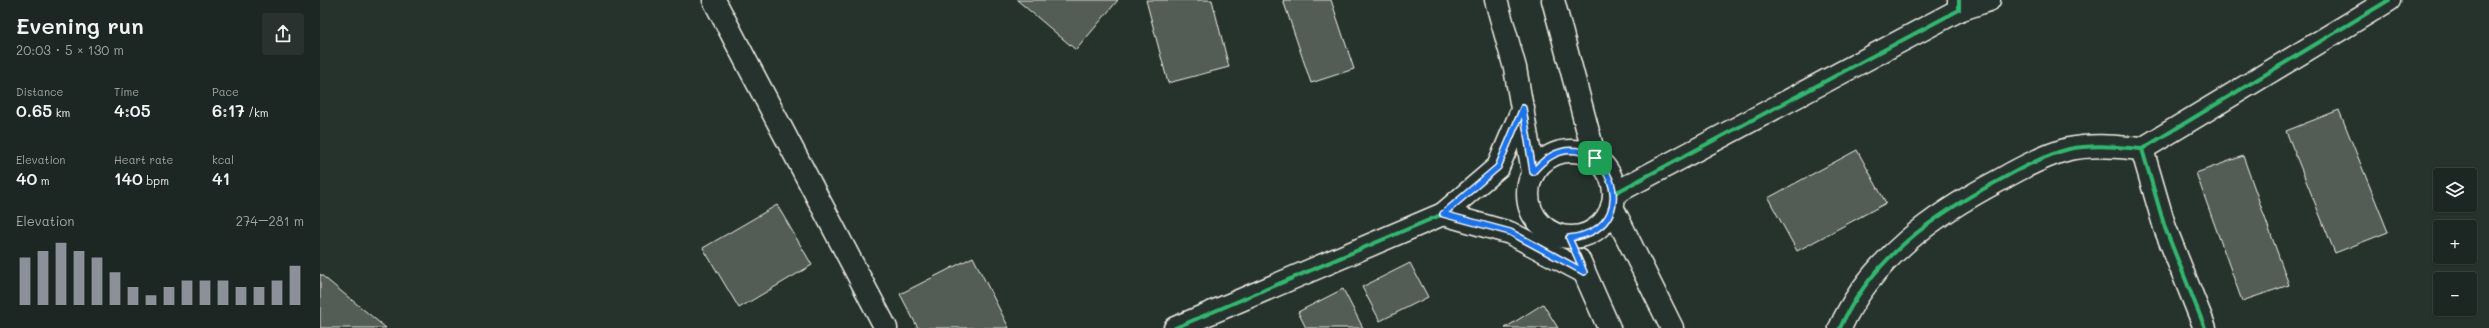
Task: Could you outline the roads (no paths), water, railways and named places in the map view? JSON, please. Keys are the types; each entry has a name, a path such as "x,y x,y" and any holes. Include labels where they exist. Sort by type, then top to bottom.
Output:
{"street":[{"path":"714,0 886,328"},
{"path":"1496,0 1515,68 1533,172"},
{"path":"1553,0 1595,158"},
{"path":"1672,328 1614,200 1612,180 1605,168 1595,158 1582,152 1569,151 1555,153 1543,161 1533,172 1528,186 1528,201 1533,215 1548,230 1569,238 1584,236 1597,229 1606,219 1614,200 1959,5 1989,0"},
{"path":"1840,328 1849,309 1890,256 1919,229 1966,198 2029,164 2068,150 2098,145 2142,149 2388,0"},
{"path":"1175,328 1443,214 1498,167 1523,108"},
{"path":"2142,149 2165,228 2200,326"},
{"path":"1443,214 1510,232 1584,272"},
{"path":"1569,238 1609,328"}]}
